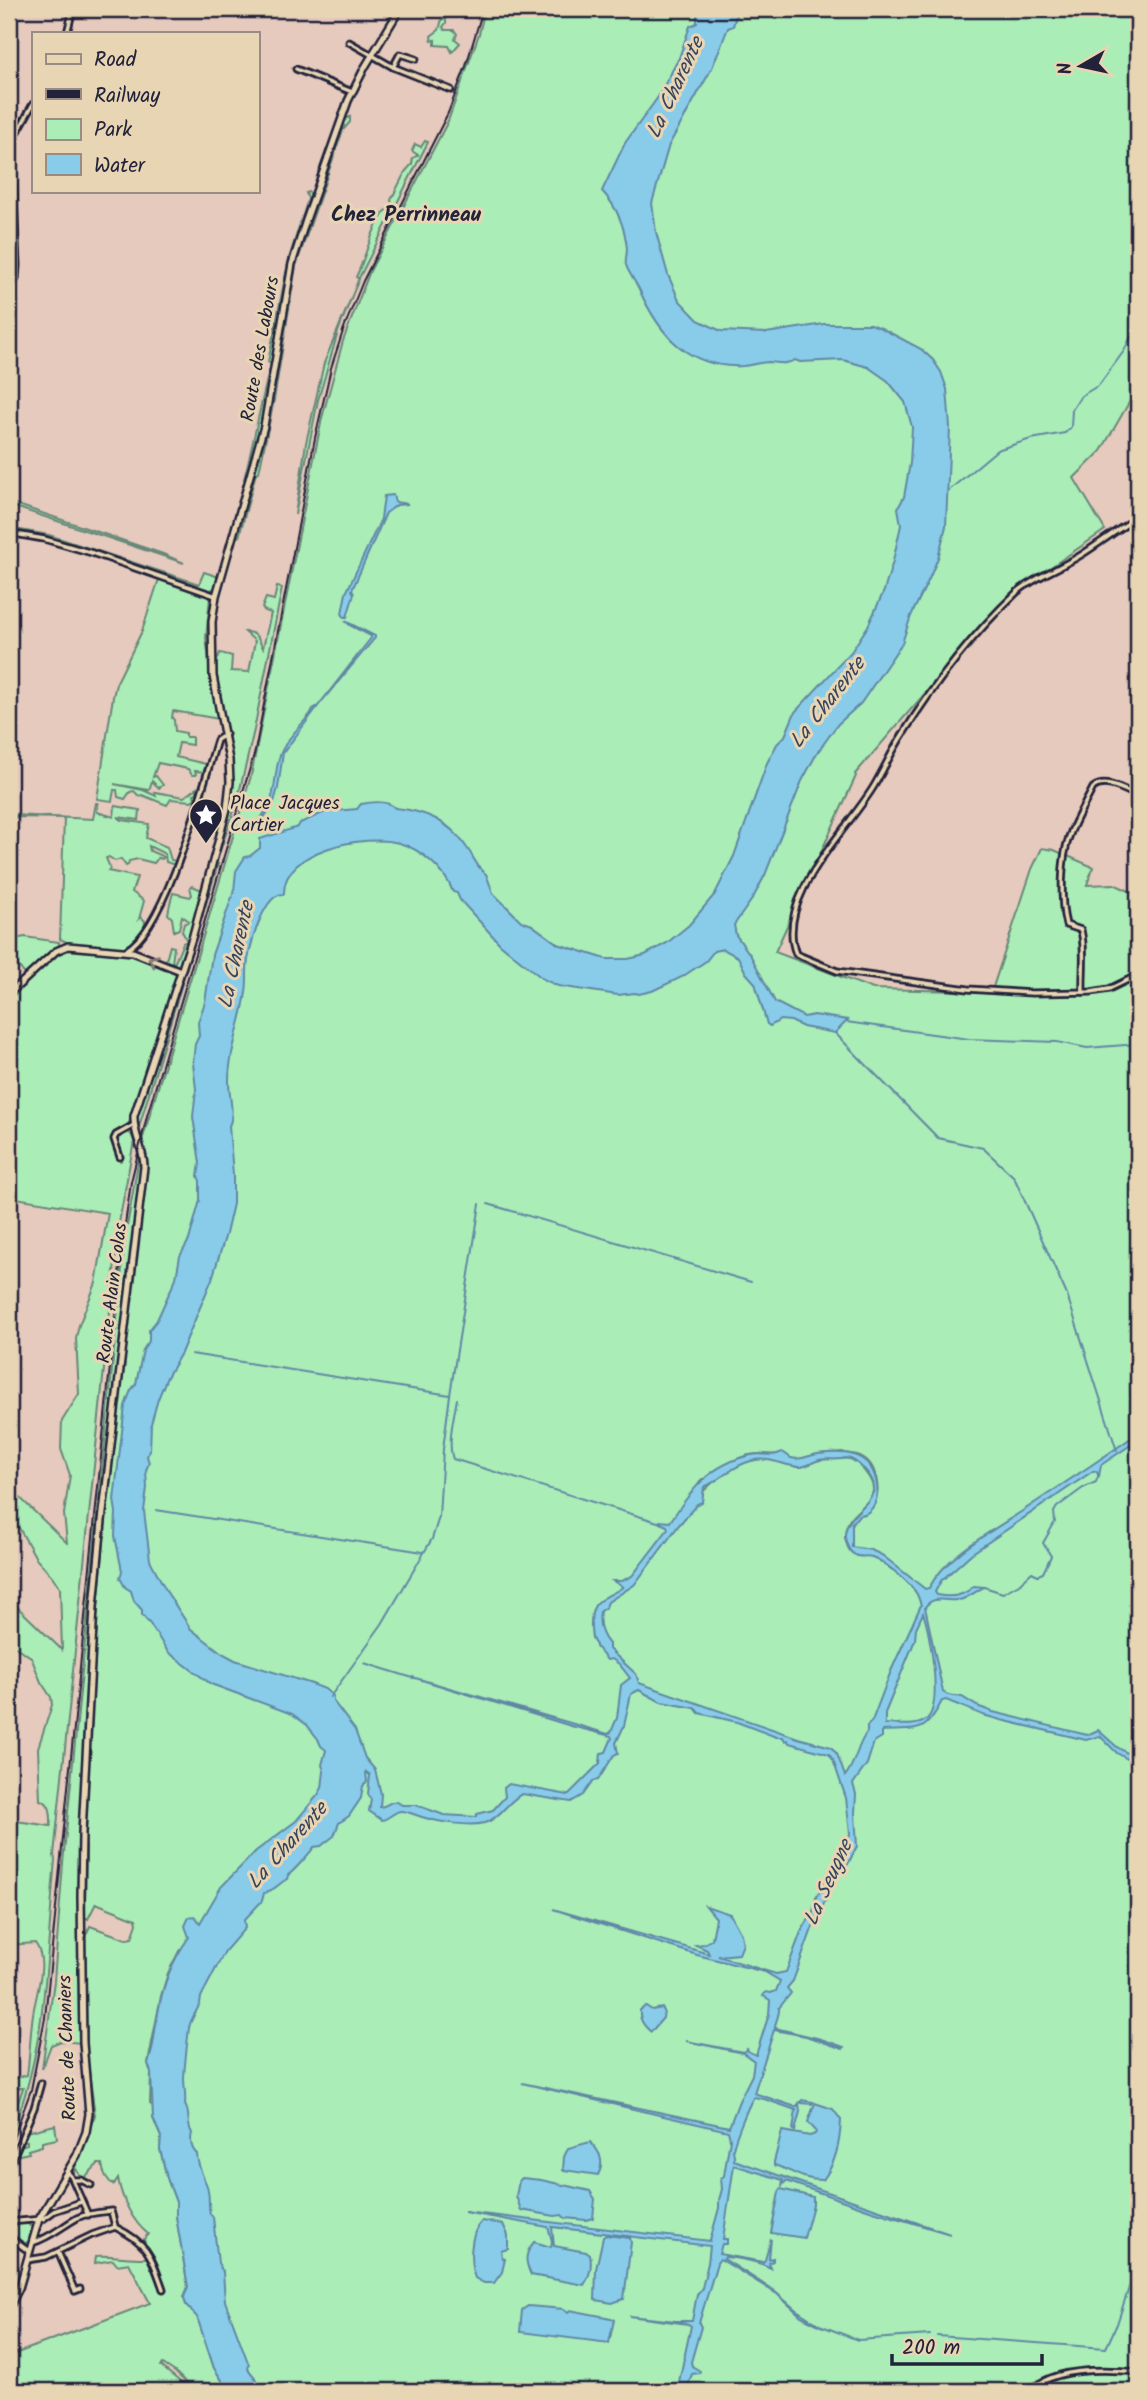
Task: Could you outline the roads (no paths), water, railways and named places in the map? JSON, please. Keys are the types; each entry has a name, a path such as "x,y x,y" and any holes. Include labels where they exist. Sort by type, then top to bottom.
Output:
{"street":[{"path":"67,32 73,9"},
{"name":"Route des Labours","path":"220,710 211,659 211,630 216,596 264,426 296,251 352,92 400,9"},
{"path":"349,42 393,67 451,90"},
{"path":"393,67 400,54 416,59"},
{"path":"296,69 352,92"},
{"path":"9,291 16,279 17,265 12,151 16,135 32,106"},
{"path":"1138,517 1082,555 1019,591 969,640 902,735 873,788 824,855 804,890 792,920 796,954 836,971 968,989 1032,993 1109,989 1138,975"},
{"path":"9,533 44,539 92,553 216,596"},
{"name":"Route Alain Colas","path":"82,1896 83,1820 96,1574 144,1167 144,1155 134,1125 138,1103 181,971 227,809 230,772 226,734 220,710"},
{"path":"124,951 142,938 173,880 217,740 226,734"},
{"path":"1083,992 1083,937 1081,930 1066,925 1063,914 1067,842 1093,788 1098,784 1105,783 1138,796"},
{"path":"9,994 57,951 68,946 133,952 181,971"},
{"path":"120,1157 114,1139 116,1135 134,1125"},
{"name":"Route de Chaniers","path":"9,2308 19,2288 40,2219 83,2141 89,2114 83,2035 82,1896"},
{"path":"9,2167 34,2108 41,2082"},
{"path":"67,2173 88,2215"},
{"path":"72,2180 81,2180 91,2185"},
{"path":"9,2222 40,2219 81,2202"},
{"path":"32,2242 56,2233 80,2217 88,2215 111,2211 115,2227"},
{"path":"27,2260 39,2260 115,2227 135,2236 147,2250 163,2289"},
{"path":"9,2237 30,2252"},
{"path":"58,2252 75,2291 80,2289"},
{"path":"1030,2391 1038,2383 1058,2376 1083,2372 1138,2372"}],"water":[{"path":"697,9 738,9 733,26 728,28 712,68 669,145 652,203 656,232 668,275 679,300 698,320 721,331 766,333 824,324 871,324 921,349 941,372 947,389 950,427 946,526 938,558 911,616 902,643 861,703 838,724 817,753 802,781 765,875 734,925 736,935 751,956 775,1002 804,1017 814,1015 848,1020 835,1033 803,1027 791,1021 780,1020 770,1026 767,1024 755,983 738,957 723,949 714,951 706,961 682,977 639,994 618,995 558,986 543,979 500,944 460,900 457,893 453,892 444,876 431,862 416,850 399,843 348,843 328,848 296,866 287,879 284,894 270,902 260,920 247,964 247,988 233,1048 229,1087 232,1111 229,1126 233,1204 212,1279 181,1353 167,1377 151,1424 144,1511 150,1560 191,1629 222,1653 235,1660 325,1689 333,1696 333,1701 355,1730 365,1758 375,1770 381,1794 380,1807 395,1802 416,1805 444,1815 477,1817 477,1814 493,1810 505,1797 504,1788 509,1784 568,1795 600,1763 601,1753 606,1752 612,1738 412,1677 608,1734 611,1732 617,1718 621,1685 630,1678 619,1664 612,1659 607,1660 596,1647 591,1629 592,1611 598,1602 623,1587 613,1581 622,1581 632,1576 668,1529 660,1521 670,1522 694,1489 724,1465 751,1455 775,1455 782,1452 795,1459 837,1453 861,1458 873,1470 877,1494 872,1508 859,1515 852,1523 852,1547 882,1555 925,1589 929,1588 937,1575 960,1552 1138,1433 1138,1440 1101,1465 1099,1476 1093,1471 971,1554 941,1581 935,1592 937,1595 952,1596 962,1594 974,1586 984,1587 963,1599 933,1601 925,1607 943,1692 962,1697 993,1712 1087,1735 1098,1730 1117,1747 1138,1760 1138,1765 1117,1753 1100,1736 1086,1740 983,1715 946,1700 942,1701 924,1726 912,1730 882,1731 882,1737 874,1742 867,1764 853,1784 856,1794 857,1846 848,1864 841,1869 812,1929 793,1981 787,1988 791,1993 779,2008 775,2025 775,2028 821,2039 844,2047 843,2049 806,2036 774,2030 754,2093 796,2107 799,2103 800,2112 795,2131 796,2110 754,2097 736,2138 734,2160 950,2234 786,2181 782,2186 783,2180 734,2165 723,2239 727,2239 727,2244 722,2244 719,2254 763,2262 771,2239 771,2268 742,2259 724,2259 773,2290 795,2309 823,2327 801,2316 777,2294 720,2259 699,2323 701,2327 691,2362 692,2366 700,2371 692,2374 686,2391 677,2391 691,2326 629,2316 692,2321 710,2246 552,2227 554,2246 590,2255 590,2270 584,2285 531,2275 527,2254 534,2242 551,2247 548,2227 464,2212 710,2241 719,2208 721,2178 724,2176 730,2139 728,2131 522,2083 729,2127 752,2075 754,2061 743,2053 686,2041 743,2052 747,2049 756,2055 769,2014 770,2000 763,1996 766,1992 776,1991 780,1981 765,1972 697,1955 553,1909 709,1954 707,1950 696,1945 712,1939 716,1918 706,1906 730,1914 741,1934 743,1944 739,1954 718,1956 776,1974 786,1972 801,1932 813,1912 816,1897 847,1848 850,1833 846,1798 833,1760 829,1754 789,1743 783,1737 699,1713 695,1708 661,1702 639,1690 631,1694 624,1726 616,1743 618,1753 598,1780 593,1781 583,1795 571,1802 522,1794 495,1818 478,1824 445,1822 401,1811 382,1820 369,1811 370,1775 366,1772 367,1782 363,1786 361,1798 349,1816 339,1823 334,1836 321,1846 314,1847 287,1879 264,1893 262,1901 244,1920 245,1928 225,1951 201,1997 189,2028 184,2077 185,2105 193,2150 197,2154 208,2189 218,2263 223,2272 225,2301 249,2365 248,2369 266,2391 229,2391 214,2368 197,2317 186,2305 184,2297 188,2287 176,2202 160,2149 161,2137 153,2118 148,2063 164,1986 189,1937 185,1926 189,1917 195,1916 200,1923 221,1887 256,1851 296,1821 318,1795 322,1788 322,1765 326,1750 307,1725 292,1714 211,1684 168,1652 142,1615 131,1591 120,1578 122,1571 115,1536 114,1500 125,1406 136,1384 143,1350 149,1341 149,1330 157,1320 176,1278 180,1256 189,1240 200,1200 200,1163 193,1117 196,1089 193,1063 195,1044 199,1036 198,1022 205,1002 212,955 234,891 236,871 245,857 260,848 260,839 298,827 300,823 325,812 357,809 365,803 384,803 426,815 445,824 486,874 493,893 521,921 532,925 558,944 606,959 628,959 645,955 667,943 689,925 715,894 734,856 767,763 777,744 785,736 795,712 851,652 868,626 884,591 901,525 898,508 904,497 910,463 912,427 905,402 888,381 868,367 843,360 795,360 743,366 706,362 678,346 666,334 627,268 627,249 622,225 602,191 625,143 658,97 679,58 690,26 697,23","holes":["846,1458 864,1469 872,1480 874,1489 847,1528 845,1538 849,1549 856,1555 876,1559 894,1571 915,1592 921,1605 872,1721 867,1726 867,1732 845,1776 837,1754 831,1747 639,1683 636,1674 609,1649 599,1620 600,1611 608,1602 634,1585 679,1525 697,1504 702,1502 704,1487 751,1461 771,1460 799,1467 819,1460","923,1613 934,1668 932,1711 927,1719 918,1724 885,1724 885,1713 915,1640 916,1628"]},
{"path":"393,495 395,502 408,504 397,505 386,513 352,590 354,594 347,617 344,617 342,613 346,593 381,519 384,496"},
{"path":"345,621 375,638 283,753 278,788 273,805 263,819 260,833 259,820 272,798 279,758 285,746 371,638"},
{"path":"646,2006 652,2010 662,2008 664,2011 663,2018 651,2032 640,2017 640,2010"},
{"path":"815,2103 833,2109 841,2120 836,2152 823,2180 804,2177 774,2165 782,2131 810,2136 815,2134 816,2131 808,2122"},
{"path":"590,2142 600,2157 598,2175 563,2170 568,2148"},
{"path":"522,2178 590,2191 595,2199 593,2218 565,2218 562,2215 521,2210 516,2196"},
{"path":"781,2189 813,2197 804,2238 771,2233"},
{"path":"482,2221 503,2224 508,2235 508,2249 501,2251 502,2258 505,2259 502,2272 494,2283 484,2283 475,2278 473,2272 472,2241"},
{"path":"606,2235 630,2238 631,2242 624,2299 612,2303 595,2300 596,2269 603,2237"},
{"path":"528,2306 564,2309 568,2312 570,2310 611,2318 614,2320 609,2343 520,2332 522,2310"}],"waterway":[{"path":"948,491 997,450 1031,439 1065,433 1071,427 1072,410 1081,396 1099,385 1124,351 1138,322"},
{"path":"846,1022 969,1039 1057,1042 1087,1048 1138,1044"},
{"path":"835,1033 938,1138 983,1148 1014,1177 1067,1295 1117,1451"},
{"path":"330,1697 382,1624 432,1539 439,1517 443,1449 450,1395 480,1204"},
{"path":"488,1204 751,1282"},
{"path":"191,1354 450,1395"},
{"path":"457,1399 451,1437 453,1459 661,1523"},
{"path":"984,1587 1003,1593 1032,1572 1038,1575 1043,1573 1051,1556 1043,1543 1055,1522 1054,1512 1083,1488 1096,1482 1099,1474"},
{"path":"156,1510 423,1552"},
{"path":"364,1663 413,1678"},
{"path":"937,2336 1106,2348 1117,2324 1138,2260"},
{"path":"822,2326 858,2340 930,2335"}],"railway":[{"path":"9,2149 31,2090 45,2018 122,1246 131,1182 147,1116 255,751 331,368 363,281 448,113 483,9"}],"place":[{"name":"Place Jacques Cartier","path":"206,845"}],"district":[{"name":"Chez Perrinneau","path":"406,215"}],"water label":[{"name":"La Charente","path":"676,88"},
{"name":"La Charente","path":"828,703"},
{"name":"La Charente","path":"237,955"},
{"name":"La Charente","path":"288,1846"},
{"name":"La Seugne","path":"829,1883"}]}
